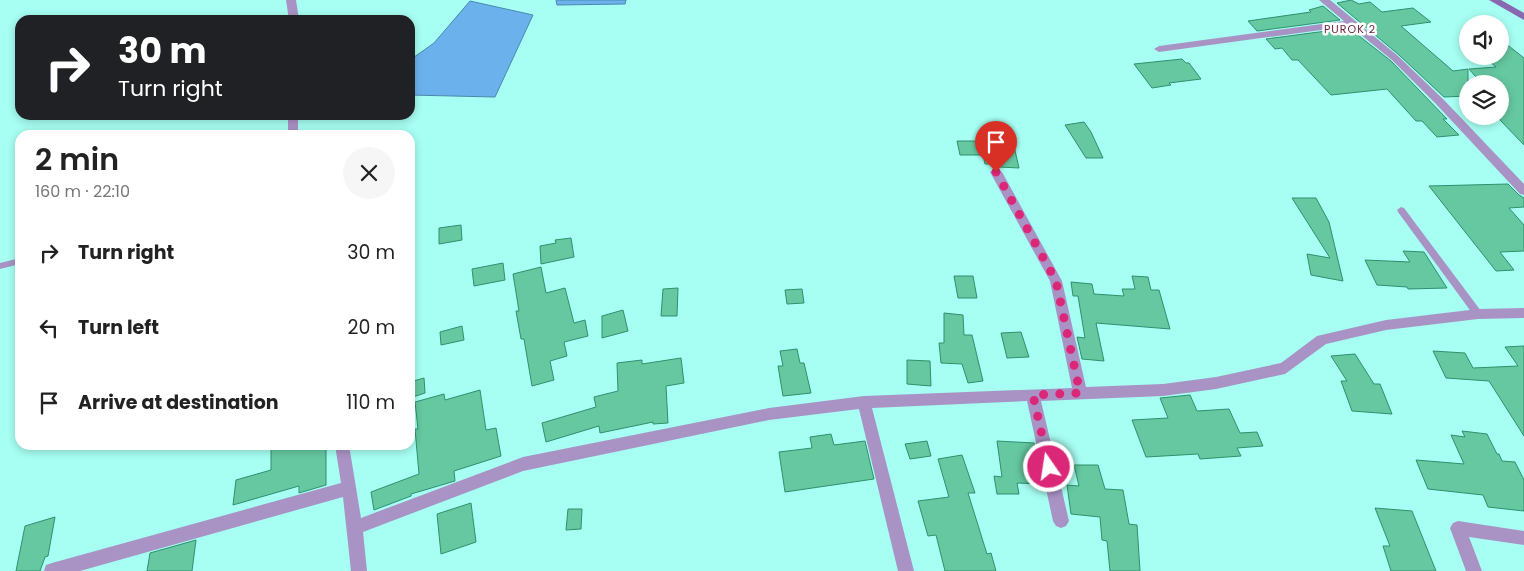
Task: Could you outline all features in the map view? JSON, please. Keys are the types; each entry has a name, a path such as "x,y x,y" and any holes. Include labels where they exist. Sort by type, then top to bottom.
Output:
{"street":[{"path":"291,0 293,15"},
{"path":"1324,0 1395,58 1440,102 1524,191"},
{"path":"1494,0 1524,16"},
{"path":"1512,0 1524,16"},
{"path":"1159,49 1352,23"},
{"path":"996,172 1056,281 1080,393"},
{"path":"355,528 523,464 769,414 864,402 1163,390 1216,383 1285,368 1322,340 1386,325 1478,314 1524,314"},
{"path":"1033,395 1061,521"},
{"path":"864,402 906,571"},
{"path":"343,450 355,528 359,571"},
{"path":"52,571 349,488"},
{"path":"1474,571 1458,528 1524,538"}],"lane":[{"path":"1401,210 1478,314"},
{"path":"0,266 15,262"}],"water":[{"path":"556,0 626,0 625,4 557,5"},
{"path":"470,1 533,15 495,97 415,95 415,56 434,43"}],"building":[{"path":"1351,0 1359,4 1370,2 1382,12 1413,8 1431,22 1401,26 1453,71 1468,69 1468,75 1459,75 1459,96 1444,97 1399,55 1337,3"},
{"path":"1323,6 1340,20 1257,31 1248,21 1311,12 1309,10"},
{"path":"1349,28 1391,61 1447,119 1443,119 1459,135 1437,137 1422,121 1416,121 1387,89 1331,95 1298,60 1292,60 1282,48 1275,49 1266,39"},
{"path":"1509,46 1524,58 1524,145 1505,125 1509,125 1509,75 1474,75 1469,69 1496,67 1494,65 1509,65"},
{"path":"1182,59 1189,63 1201,79 1169,83 1171,85 1152,88 1134,64"},
{"path":"1084,122 1091,132 1103,158 1086,158 1065,125"},
{"path":"957,141 989,141 990,146 1014,146 1019,168 985,164 983,155 960,155"},
{"path":"1508,184 1524,198 1524,207 1509,208 1524,225 1524,251 1500,252 1514,270 1496,271 1429,186"},
{"path":"1292,198 1316,198 1329,222 1343,281 1311,275 1307,254 1330,258"},
{"path":"461,225 462,240 439,244 439,228"},
{"path":"571,238 574,257 541,264 540,246 556,243 555,240"},
{"path":"1403,251 1424,252 1447,288 1408,289 1407,287 1377,285 1365,260 1410,262"},
{"path":"503,263 505,280 474,286 472,269"},
{"path":"541,267 546,293 565,288 574,323 585,320 588,336 564,342 567,356 550,361 554,380 532,386 524,339 521,339 516,311 519,311 513,274"},
{"path":"954,276 973,276 977,298 958,298"},
{"path":"1132,276 1148,277 1151,290 1159,290 1170,329 1096,323 1104,361 1082,359 1077,337 1085,338 1078,296 1073,296 1071,282 1092,284 1094,294 1124,296 1122,289 1135,289"},
{"path":"678,288 677,316 661,316 663,289"},
{"path":"802,289 804,303 787,304 785,290"},
{"path":"623,310 628,331 602,338 602,316"},
{"path":"944,313 963,315 964,335 972,335 983,381 968,383 962,364 941,363 939,343 944,343"},
{"path":"462,326 464,340 441,345 440,332"},
{"path":"1021,332 1029,357 1007,358 1001,333"},
{"path":"1524,346 1524,436 1489,381 1446,378 1433,351 1465,353 1473,368 1518,366 1505,347"},
{"path":"797,349 800,363 804,363 811,393 783,396 778,366 783,366 780,351"},
{"path":"1355,354 1374,384 1380,384 1392,414 1352,411 1341,381 1347,381 1331,356"},
{"path":"681,358 684,383 666,386 668,423 653,424 653,422 600,433 599,426 546,442 542,423 596,407 594,397 618,391 617,363 642,360 642,364"},
{"path":"907,360 930,361 931,386 907,384"},
{"path":"424,378 425,393 415,396 415,381"},
{"path":"480,390 486,430 496,428 501,456 454,471 455,481 411,494 411,496 374,510 371,492 419,474 415,402 444,394 445,400"},
{"path":"1190,395 1197,411 1229,409 1240,433 1257,432 1263,446 1237,448 1241,456 1200,459 1198,454 1146,457 1132,420 1168,418 1160,398"},
{"path":"1462,431 1487,434 1502,461 1515,462 1524,480 1524,511 1488,507 1483,495 1428,489 1416,460 1464,464 1451,435 1465,437"},
{"path":"831,434 834,445 865,441 874,479 785,492 779,452 812,448 810,437"},
{"path":"927,441 931,456 910,459 905,444"},
{"path":"997,441 1034,443 1043,484 1017,483 1019,494 997,494 994,476 1002,477"},
{"path":"271,450 326,450 326,485 299,493 299,486 233,505 236,480 271,470"},
{"path":"962,455 975,493 968,493 987,554 991,553 996,571 945,571 936,535 928,536 918,501 949,497 938,459"},
{"path":"1074,465 1098,465 1105,489 1123,490 1129,524 1137,525 1140,571 1110,571 1107,541 1102,540 1100,517 1071,514 1067,485 1079,486"},
{"path":"471,503 476,542 441,554 437,514"},
{"path":"1375,508 1412,511 1436,571 1391,571 1383,546 1390,546"},
{"path":"568,509 582,509 581,529 566,530"},
{"path":"55,517 48,556 45,557 40,571 16,571 25,526"},
{"path":"196,540 192,571 147,571 150,553"}],"district":[{"name":"PUROK 2","path":"1350,29"}],"route":[{"path":"996,172 1056,281 1080,393 1033,395 1049,467"}]}
